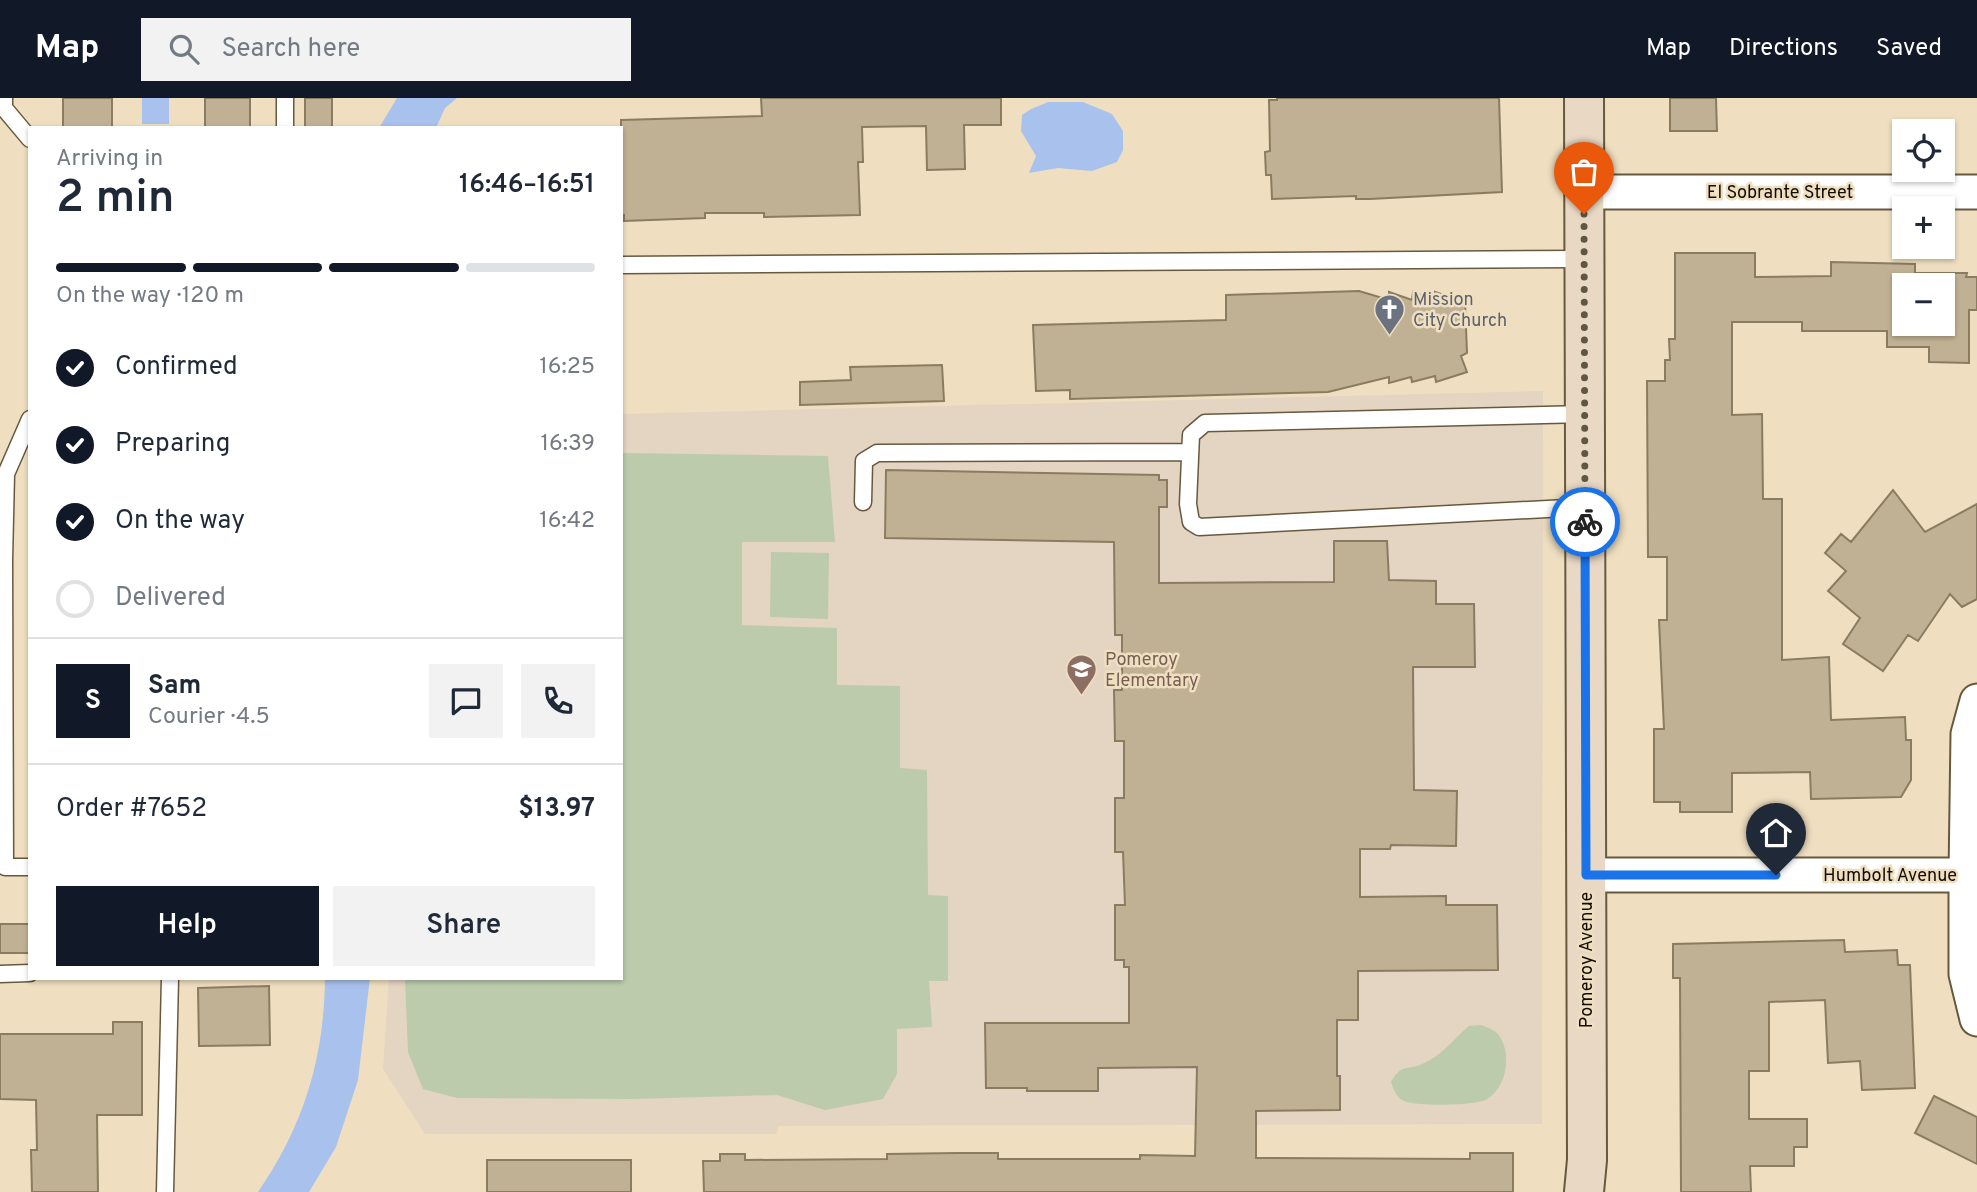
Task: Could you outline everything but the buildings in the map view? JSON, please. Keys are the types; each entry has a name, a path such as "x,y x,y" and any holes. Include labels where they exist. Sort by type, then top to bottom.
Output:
{"street":[{"name":"Pomeroy Avenue","path":"1584,98 1587,1160 1584,1192"},
{"name":"El Sobrante Street","path":"1584,192 1977,192"},
{"path":"1966,875 1968,734 1977,701"},
{"name":"Humbolt Avenue","path":"1586,875 1966,875 1966,974 1977,1019"}],"lane":[{"path":"4,98 4,108 28,137"},
{"path":"285,98 285,126"},
{"path":"623,265 1584,259"},
{"path":"1585,414 1205,423 1191,435 1188,504 1191,522 1199,527 1585,507"},
{"path":"28,424 6,474 4,602 5,867 28,867"},
{"path":"863,502 864,461 877,453 1190,452"},
{"path":"0,974 28,973"},
{"path":"164,1192 170,980"}],"shaded area":[{"name":"Pomeroy Elementary","path":"1543,391 1542,1124 778,1126 777,1134 425,1134 383,1069 389,980 623,980 623,414"}],"green space":[{"path":"623,453 828,456 835,542 742,542 742,625 837,628 837,685 900,686 900,768 927,770 928,895 948,896 948,981 929,981 932,1027 897,1029 897,1074 883,1099 825,1110 777,1095 632,1099 457,1098 423,1089 408,1052 405,980 623,980"},
{"path":"771,552 829,553 828,619 770,617"},
{"path":"1481,1025 1496,1032 1505,1048 1504,1077 1494,1093 1481,1101 1448,1105 1413,1103 1398,1097 1391,1082 1398,1072 1429,1061 1469,1026"}],"water":[{"path":"142,98 169,98 169,124 142,124"},
{"path":"397,98 457,98 445,108 437,126 380,126"},
{"path":"1048,102 1083,102 1112,114 1123,131 1123,150 1117,162 1092,171 1058,168 1029,173 1036,156 1021,131 1022,115"},
{"path":"325,980 370,980 358,1080 336,1147 309,1192 258,1192 288,1142 299,1116 315,1064 324,1008"}],"way so far":[{"path":"1584,214 1585,522"}],"place":[{"name":"Mission City Church","path":"1390,336"},
{"name":"Pomeroy Elementary","path":"1082,696"}],"route":[{"path":"1585,522 1586,875 1776,875"}]}
